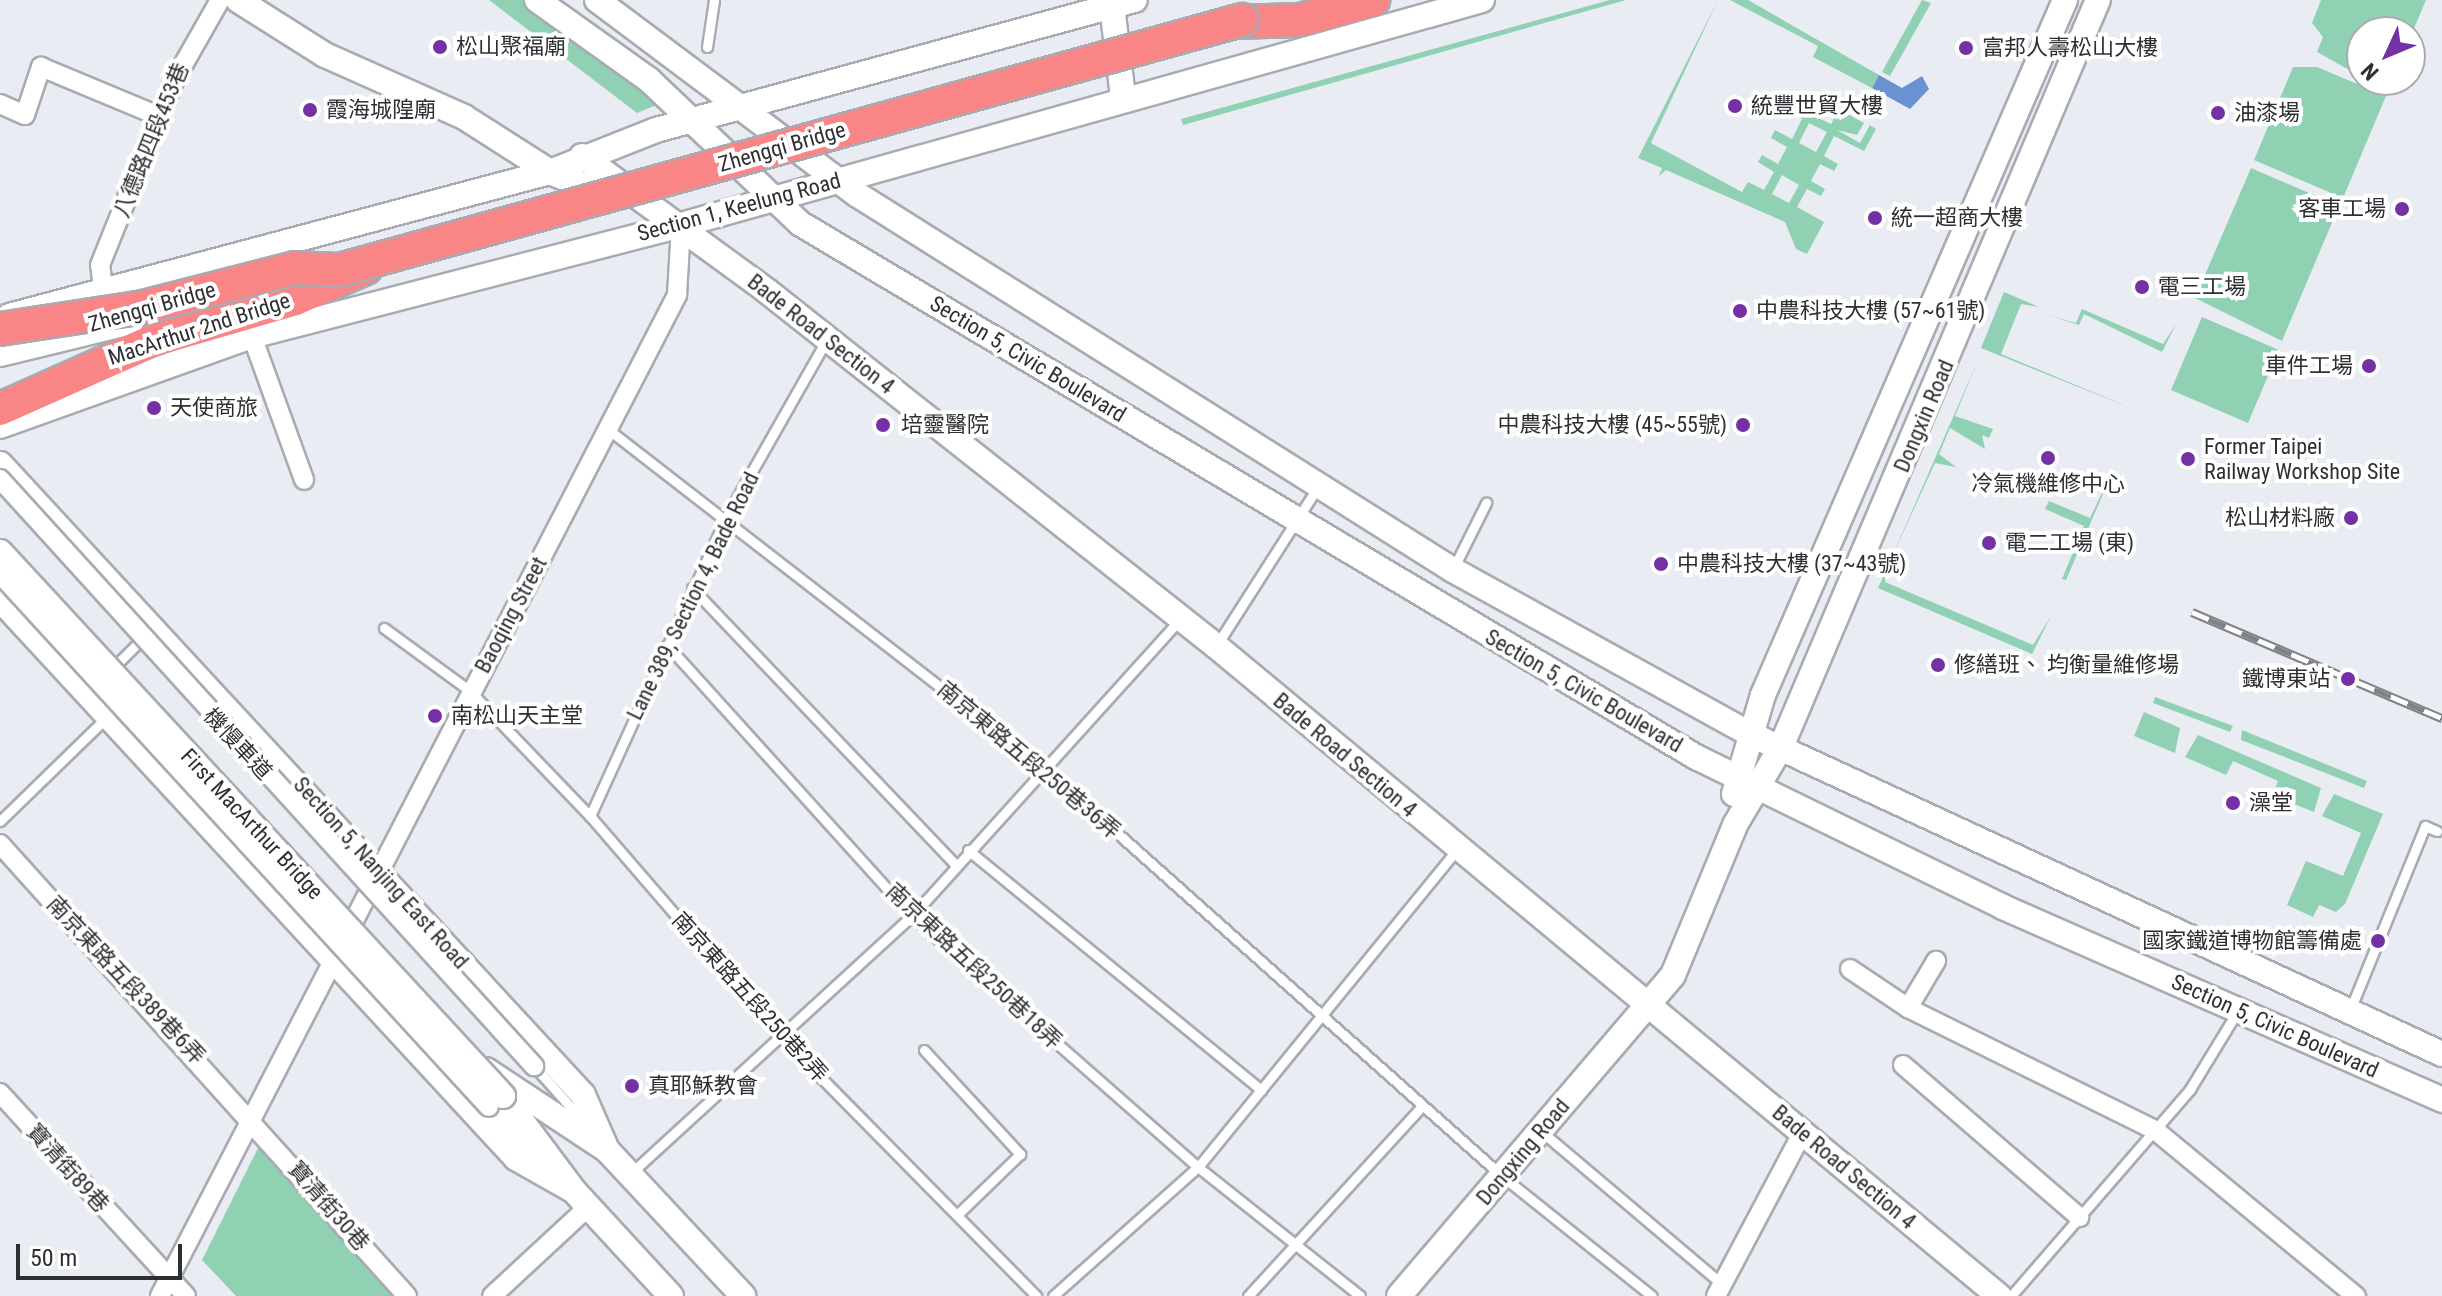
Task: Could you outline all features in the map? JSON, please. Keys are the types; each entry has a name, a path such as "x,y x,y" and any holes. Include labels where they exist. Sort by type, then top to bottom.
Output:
{"highway":[{"path":"1238,21 1277,0"},
{"path":"1238,21 1308,18 1372,0"},
{"name":"Zhengqi Bridge","path":"0,346 285,269 399,254 1238,21"},
{"name":"Zhengqi Bridge","path":"339,270 1238,21"},
{"name":"MacArthur 2nd Bridge","path":"0,409 57,377 295,299 399,254"},
{"path":"0,329 143,307 295,268 339,270"},
{"name":"MacArthur 2nd Bridge","path":"0,386 303,295 339,270"}],"street":[{"name":"八德路四段453巷","path":"103,288 100,265 193,37 220,0"},
{"name":"Bade Road Section 4","path":"238,0 325,55 464,117 550,172 681,225"},
{"name":"Section 5, Civic Boulevard","path":"537,0 696,120 801,224 1733,778 1760,793 2442,1100"},
{"name":"Section 5, Civic Boulevard","path":"597,0 839,181 1317,488 1453,570 1750,734 2442,1054"},
{"name":"Section 1, Keelung Road","path":"0,426 252,336 681,225 1123,97 1482,0"},
{"name":"Dongxin Road","path":"1735,825 1733,778 1750,734 2065,0"},
{"name":"Dongxin Road","path":"1646,1008 1673,975 1735,825 1760,793 1781,747 2098,0"},
{"path":"0,321 103,288 550,172 582,156 696,120 1119,2 1123,97"},
{"path":"0,104 25,115 41,67 161,117"},
{"name":"Bade Road Section 4","path":"582,156 681,225 1216,646 1646,1008 1803,1132 1999,1296"},
{"path":"0,354 538,211 550,172"},
{"name":"Baoqing Street","path":"160,1296 330,959 677,295 681,225"},
{"path":"252,336 304,480"},
{"name":"Section 5, Nanjing East Road","path":"0,464 156,626 583,1095 607,1150 743,1296"},
{"name":"機慢車道","path":"0,479 534,1066"},
{"name":"First MacArthur Bridge","path":"0,538 484,1068 607,1150"},
{"name":"First MacArthur Bridge","path":"0,552 581,1199"},
{"path":"0,574 496,1102"},
{"path":"0,599 516,1158 581,1199 671,1296"},
{"name":"南京東路五段389巷6弄","path":"0,844 251,1116"},
{"path":"1908,1008 1936,961"},
{"path":"1850,969 1908,1008 2155,1130 2356,1296"},
{"name":"Dongxing Road","path":"1399,1296 1646,1008"},
{"path":"1903,1065 2079,1217"},
{"name":"寶清街89巷","path":"0,1093 186,1296"},
{"name":"寶清街30巷","path":"251,1116 407,1296"},
{"path":"1720,1290 1803,1132"},
{"path":"492,1296 581,1199"}],"lane":[{"path":"707,47 714,0"},
{"name":"Lane 389, Section 4, Bade Road","path":"590,816 726,517 827,339"},
{"name":"南京東路五段250巷36弄","path":"609,430 726,517 1042,766 1502,1176 1652,1296"},
{"path":"1216,646 1317,488"},
{"path":"1453,570 1486,503"},
{"path":"692,588 955,864"},
{"path":"630,1174 912,916 1042,766 1180,620"},
{"path":"86,693 156,626"},
{"name":"南京東路五段250巷2弄","path":"384,628 470,691 590,816 780,1036 959,1213 1036,1296"},
{"name":"南京東路五段250巷18弄","path":"667,645 912,916 1198,1167 1301,1245 1360,1296"},
{"path":"0,821 107,717"},
{"path":"2350,1011 2425,826 2437,831"},
{"path":"1053,1296 1198,1167 1457,849"},
{"path":"968,850 1261,1090"},
{"path":"2011,1296 2190,1089 2238,1009"},
{"path":"924,1050 1020,1154 959,1213"},
{"name":"機慢車道","path":"534,1066 607,1150"},
{"path":"1248,1296 1301,1245 1422,1106"},
{"path":"1541,1131 1720,1290"}],"green space":[{"path":"489,0 525,0 666,101 637,113"},
{"path":"1610,0 1626,0 1183,125 1181,119"},
{"path":"1718,0 1651,143 1742,192 1748,182 1764,190 1774,172 1758,162 1762,155 1778,164 1787,147 1771,138 1775,130 1792,139 1802,119 1785,110 1790,103 1806,111 1814,96 1821,100 1814,116 1831,124 1839,109 1864,123 1857,135 1837,130 1860,143 1870,125 1876,129 1864,151 1834,136 1824,156 1838,164 1834,171 1820,164 1811,181 1825,189 1821,196 1807,189 1797,207 1824,222 1807,254 1796,249 1785,222 1666,170 1659,176 1662,168 1638,158","holes":["1809,123 1827,132 1816,152 1799,143","1782,175 1799,185 1789,203 1772,194"]},
{"path":"1730,0 1748,0 1879,75 1872,88 1813,57 1818,46"},
{"path":"1922,0 1931,3 1890,76 1882,72"},
{"path":"2321,0 2426,0 2419,16 2346,16 2346,68 2317,52 2323,37 2312,23"},
{"path":"2293,67 2317,67 2346,79 2346,96 2386,96 2343,198 2254,160"},
{"path":"2251,168 2339,206 2282,341 2195,298"},
{"path":"2004,292 2039,307 2021,304 2001,354 2136,410 1981,348"},
{"path":"2082,309 2163,344 2176,324 2162,352 2084,314 2079,325 2047,315 2076,323"},
{"path":"2202,317 2279,350 2248,423 2171,390"},
{"path":"1979,358 1955,416 1993,429 1989,438 1982,435 1985,449 1950,428 1939,454 1956,467 1935,463 1890,561"},
{"path":"2115,466 2066,580 2062,579 2084,526 2045,509 2049,501 2090,518"},
{"path":"1885,573 1885,582 2033,645 2051,616 2032,654 1878,588"},
{"path":"2155,697 2233,726 2230,732 2153,703"},
{"path":"2144,712 2180,728 2175,753 2134,736"},
{"path":"2242,730 2367,781 2364,788 2241,740"},
{"path":"2198,735 2321,788 2314,812 2272,795 2278,781 2233,761 2226,775 2185,757"},
{"path":"2334,794 2383,814 2345,904 2336,912 2319,905 2313,917 2287,905 2306,861 2343,876 2361,833 2322,816"},
{"path":"261,1142 403,1296 236,1296 202,1260"}],"water":[{"path":"1879,75 1902,88 1922,76 1929,89 1910,109 1872,88"}],"railway":[{"path":"2192,612 2442,718"}],"place":[{"name":"松山聚福廟","path":"440,47"},
{"name":"富邦人壽松山大樓","path":"1966,48"},
{"name":"統豐世貿大樓","path":"1735,106"},
{"name":"霞海城隍廟","path":"310,110"},
{"name":"油漆場","path":"2218,113"},
{"name":"客車工場","path":"2402,209"},
{"name":"統一超商大樓","path":"1875,218"},
{"name":"電三工場","path":"2142,287"},
{"name":"中農科技大樓 (57~61號)","path":"1740,311"},
{"name":"車件工場","path":"2369,366"},
{"name":"天使商旅","path":"154,408"},
{"name":"培靈醫院","path":"883,425"},
{"name":"中農科技大樓 (45~55號)","path":"1743,425"},
{"name":"冷氣機維修中心","path":"2048,458"},
{"name":"Former Taipei Railway Workshop Site","path":"2188,459"},
{"name":"松山材料廠","path":"2351,518"},
{"name":"電二工場 (東)","path":"1989,543"},
{"name":"中農科技大樓 (37~43號)","path":"1661,564"},
{"name":"修繕班、 均衡量維修場","path":"1938,665"},
{"name":"鐵博東站","path":"2348,679"},
{"name":"南松山天主堂","path":"435,716"},
{"name":"澡堂","path":"2233,803"},
{"name":"國家鐵道博物館籌備處","path":"2378,941"},
{"name":"真耶穌教會","path":"632,1086"}]}
